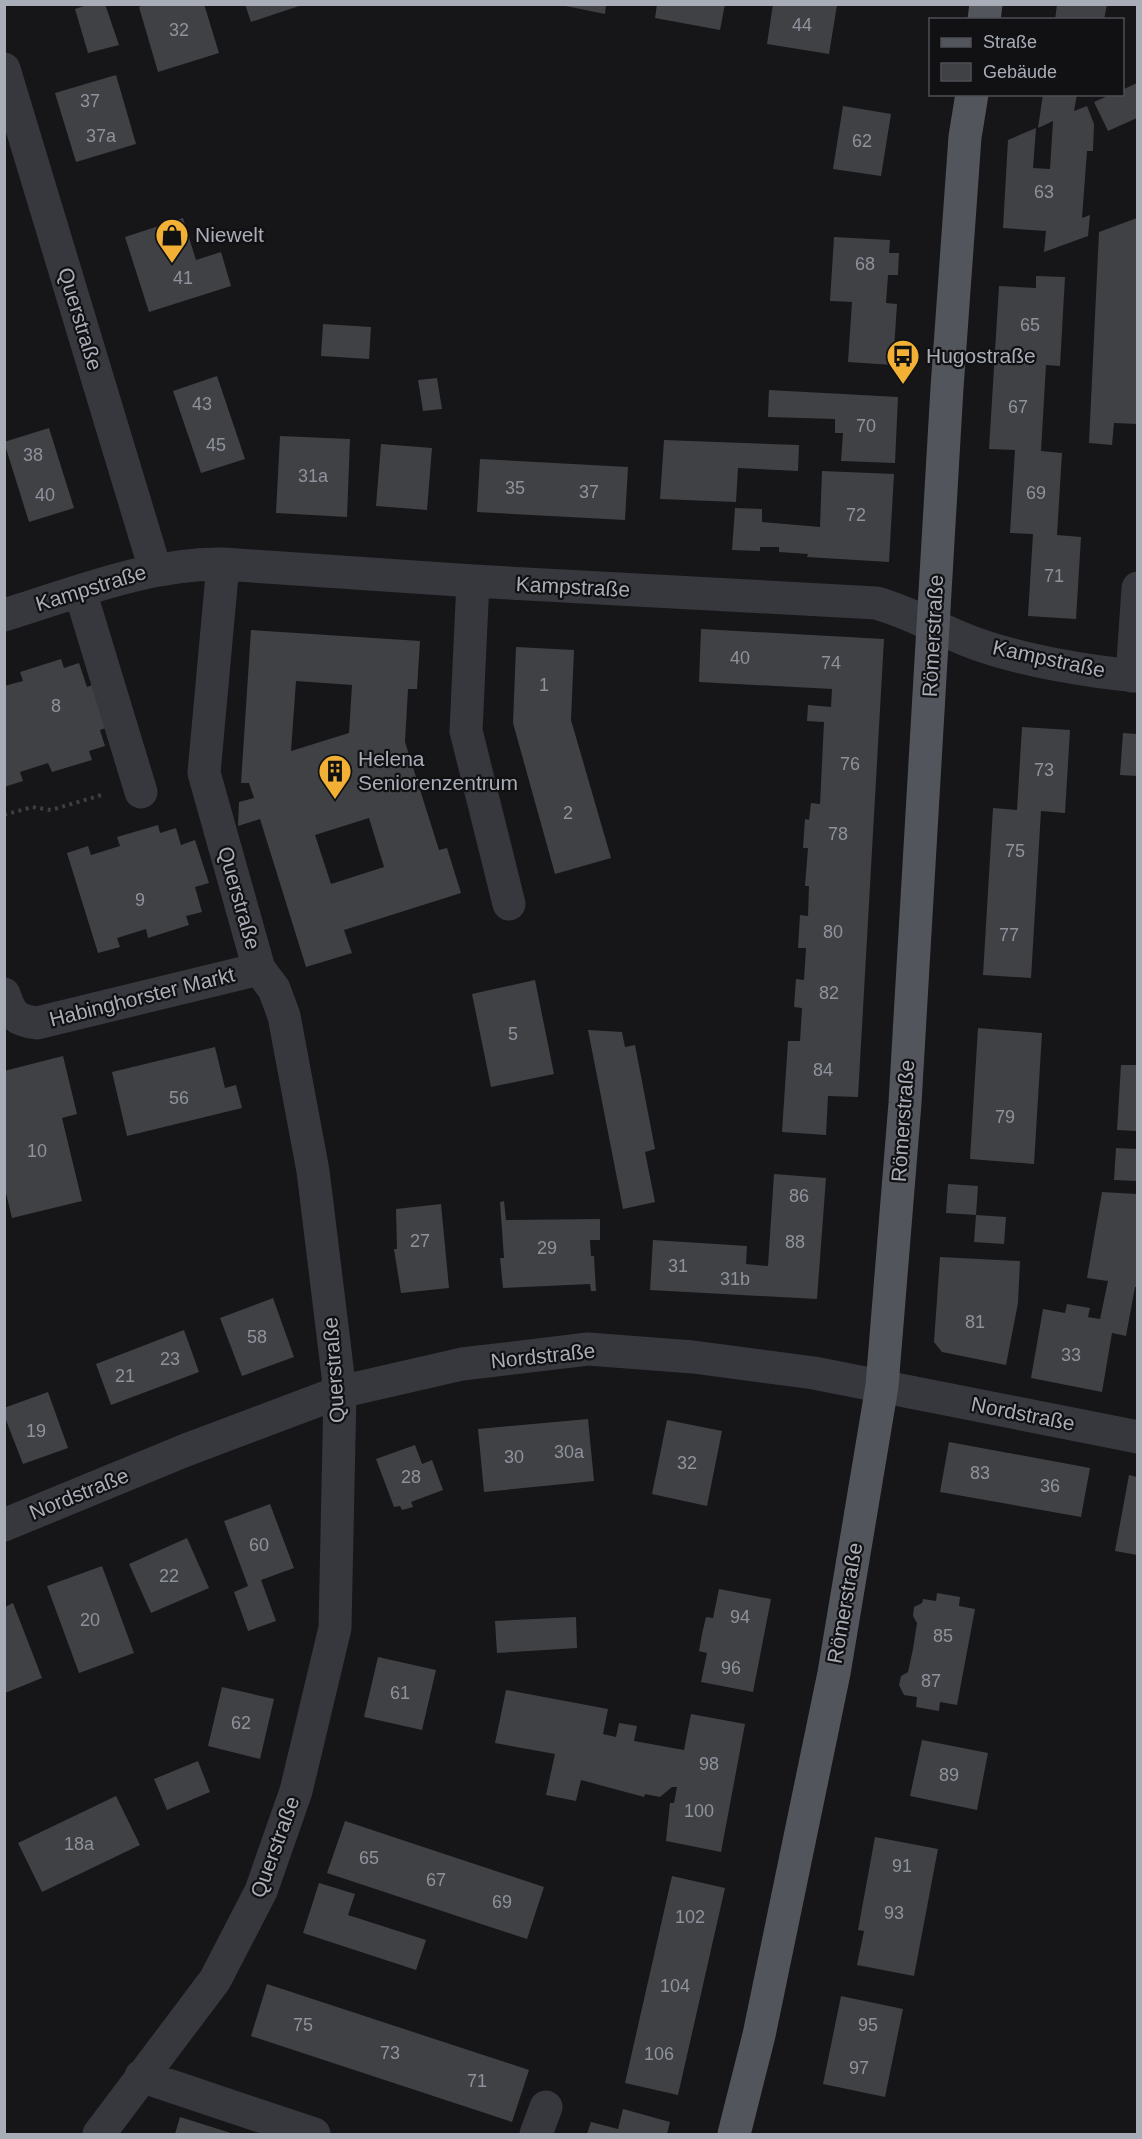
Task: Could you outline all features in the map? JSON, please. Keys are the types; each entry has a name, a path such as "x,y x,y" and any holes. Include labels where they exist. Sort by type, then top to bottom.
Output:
{"main road":[{"name":"Römerstraße","path":"734,2134 759,2035 834,1673 882,1386 905,1103 949,364 965,137 972,96"}],"street":[{"name":"Querstraße","path":"4,69 155,569"},
{"name":"Kampstraße","path":"4,615 155,569 190,564 223,564 473,581 876,603 899,609 934,626 1016,656 1135,676"},
{"name":"Querstraße","path":"99,2134 214,1980 261,1891 296,1791 335,1628 340,1392 313,1171 284,1016 274,989 259,969 204,773 223,564"},
{"path":"473,581 466,731 509,904"},
{"path":"1135,676 1137,588"},
{"path":"81,591 140,788"},
{"name":"Habinghorster Markt","path":"4,994 9,1010 21,1021 37,1023 259,969"},
{"name":"Nordstraße","path":"4,1524 186,1450 340,1392 462,1364 588,1349 693,1357 882,1386 1137,1437"},
{"path":"141,2076 314,2134"}],"path":[{"path":"4,815 32,807 51,810 140,788"}],"building":[{"path":"90,4 105,4 119,45 88,53 75,9"},
{"path":"147,4 204,4 219,53 158,72 139,7"},
{"path":"245,4 302,4 302,5 251,22"},
{"path":"556,4 606,4 605,14"},
{"path":"657,4 725,4 720,30 655,18"},
{"path":"773,4 837,5 829,54 767,44"},
{"path":"1057,4 1107,4 1104,18 1055,18"},
{"path":"116,75 136,144 76,162 55,93"},
{"path":"1137,83 1137,118 1108,131 1094,102 1108,96 1124,96 1124,89"},
{"path":"1043,96 1077,96 1074,111 1087,106 1094,124 1093,151 1087,151 1082,218 1090,215 1088,236 1044,252 1046,231 1003,228 1008,140 1036,128 1033,168 1050,169 1053,121 1038,128"},
{"path":"843,106 891,114 881,176 833,169"},
{"path":"183,218 196,260 221,252 231,286 149,312 125,237"},
{"path":"1137,218 1137,424 1114,423 1112,445 1089,443 1099,232"},
{"path":"834,237 890,240 889,253 899,253 898,275 888,275 886,303 897,304 893,365 848,362 852,302 830,301"},
{"path":"1036,276 1065,277 1060,366 1046,365 1041,451 1062,453 1057,535 1081,537 1076,619 1028,616 1033,534 1010,533 1015,450 989,449 999,286 1036,288"},
{"path":"323,324 371,327 369,359 321,356"},
{"path":"217,376 245,459 201,473 173,391"},
{"path":"437,378 442,409 423,411 418,380"},
{"path":"769,390 898,397 895,463 841,461 843,433 835,433 835,419 768,417"},
{"path":"49,428 74,508 29,522 4,442"},
{"path":"280,436 350,439 347,517 276,513"},
{"path":"664,440 799,445 798,471 738,468 736,502 660,499"},
{"path":"381,444 432,448 427,510 376,506"},
{"path":"480,459 628,467 625,520 477,512"},
{"path":"822,471 894,474 889,562 807,557 808,554 779,552 779,547 760,547 760,551 732,550 735,508 762,509 762,522 820,527"},
{"path":"701,629 884,639 858,1097 828,1096 826,1135 782,1132 788,1041 800,1041 802,1008 794,1007 796,979 804,980 806,948 798,948 800,915 808,916 809,886 805,886 808,848 803,848 805,819 809,820 811,803 820,804 824,722 807,721 808,705 831,707 832,689 699,682"},
{"name":"Helena Seniorenzentrum","path":"251,630 420,641 417,689 408,689 405,742 439,850 447,848 461,893 344,930 352,953 306,967 260,819 238,826 239,802 254,798 249,783 241,783","holes":["296,681 352,685 349,733 291,751","369,818 384,867 331,884 315,835"]},
{"path":"516,647 574,650 571,720 611,858 555,874 513,723"},
{"path":"61,659 64,668 79,663 87,687 101,682 114,725 100,730 105,746 89,751 92,760 52,772 48,763 20,772 23,781 4,787 4,686 23,681 20,672"},
{"path":"1022,727 1070,730 1065,813 1041,811 1031,978 983,975 993,808 1017,810"},
{"path":"1123,733 1137,734 1137,776 1120,775"},
{"path":"158,825 160,833 176,828 181,845 195,840 209,883 195,887 202,912 186,916 189,925 148,938 146,929 117,938 120,947 98,953 67,853 88,846 91,855 120,846 117,837"},
{"path":"535,980 554,1074 491,1087 472,994"},
{"path":"978,1028 1042,1033 1034,1164 970,1159"},
{"path":"588,1030 622,1032 625,1047 635,1045 655,1149 645,1152 655,1202 623,1209"},
{"path":"215,1047 225,1088 236,1085 242,1108 127,1136 112,1072"},
{"path":"63,1056 77,1114 62,1118 82,1201 12,1218 4,1185 4,1071"},
{"path":"1121,1065 1137,1065 1137,1131 1117,1130"},
{"path":"1116,1148 1137,1149 1137,1181 1114,1180"},
{"path":"774,1174 826,1178 817,1299 650,1290 653,1240 747,1246 746,1264 768,1266"},
{"path":"948,1184 978,1186 976,1215 946,1213"},
{"path":"1102,1192 1137,1194 1137,1287 1135,1287 1126,1336 1112,1333 1102,1392 1031,1378 1043,1309 1065,1313 1067,1304 1090,1308 1088,1317 1100,1319 1108,1281 1087,1278"},
{"path":"504,1201 506,1220 600,1219 600,1240 590,1240 591,1256 594,1256 596,1291 591,1291 590,1284 503,1288 500,1258 504,1258 500,1202"},
{"path":"441,1204 449,1288 401,1293 394,1249 397,1249 396,1209"},
{"path":"976,1215 1006,1217 1004,1244 974,1242"},
{"path":"940,1257 1020,1261 1018,1303 1006,1365 942,1352 934,1342"},
{"path":"273,1298 294,1357 242,1376 220,1318"},
{"path":"184,1330 199,1372 111,1405 96,1364"},
{"path":"48,1392 68,1448 23,1464 4,1415 4,1408"},
{"path":"588,1419 594,1481 484,1492 478,1429"},
{"path":"667,1420 722,1431 707,1506 652,1494"},
{"path":"949,1442 1090,1468 1081,1517 940,1492"},
{"path":"415,1445 422,1464 432,1460 443,1490 411,1502 413,1507 402,1510 400,1506 394,1507 376,1459"},
{"path":"1129,1475 1137,1477 1137,1555 1115,1551"},
{"path":"270,1504 294,1568 261,1580 276,1621 248,1631 234,1592 248,1586 224,1521"},
{"path":"187,1538 209,1588 151,1613 129,1564"},
{"path":"102,1566 134,1653 79,1673 47,1586"},
{"path":"719,1589 771,1599 753,1692 701,1682 707,1653 699,1651 702,1634 706,1617 713,1618"},
{"path":"937,1593 960,1597 959,1606 975,1609 957,1705 940,1702 939,1711 916,1707 917,1697 904,1695 899,1685 901,1676 908,1672 913,1649 917,1623 913,1616 914,1607 922,1603 923,1599 936,1601"},
{"path":"13,1603 42,1678 5,1693 5,1607"},
{"path":"576,1617 577,1648 497,1653 495,1621"},
{"path":"378,1657 436,1670 422,1730 364,1717"},
{"path":"222,1687 274,1699 260,1759 208,1746"},
{"path":"506,1690 608,1709 603,1734 616,1737 619,1723 637,1726 634,1741 684,1750 691,1714 745,1724 721,1852 666,1841 670,1803 674,1803 677,1787 672,1787 660,1797 645,1794 644,1797 581,1780 576,1801 546,1795 555,1754 495,1743"},
{"path":"922,1740 988,1753 977,1810 910,1796"},
{"path":"198,1761 210,1792 167,1810 154,1779"},
{"path":"116,1796 140,1845 42,1892 18,1843"},
{"path":"345,1821 544,1887 527,1939 327,1873"},
{"path":"875,1837 938,1849 914,1976 857,1965 864,1931 858,1930"},
{"path":"672,1876 725,1888 678,2095 625,2083"},
{"path":"319,1883 355,1894 348,1915 426,1940 416,1970 303,1933"},
{"path":"267,1984 529,2070 512,2122 251,2036"},
{"path":"841,1996 903,2009 885,2097 823,2084"},
{"path":"623,2109 670,2122 667,2134 587,2134 591,2122 618,2129"},
{"path":"180,2117 234,2134 175,2134"}],"place":[{"name":"Niewelt","path":"172,264"},
{"name":"Hugostraße","path":"903,385"},
{"name":"Helena Seniorenzentrum","path":"335,800"}]}
